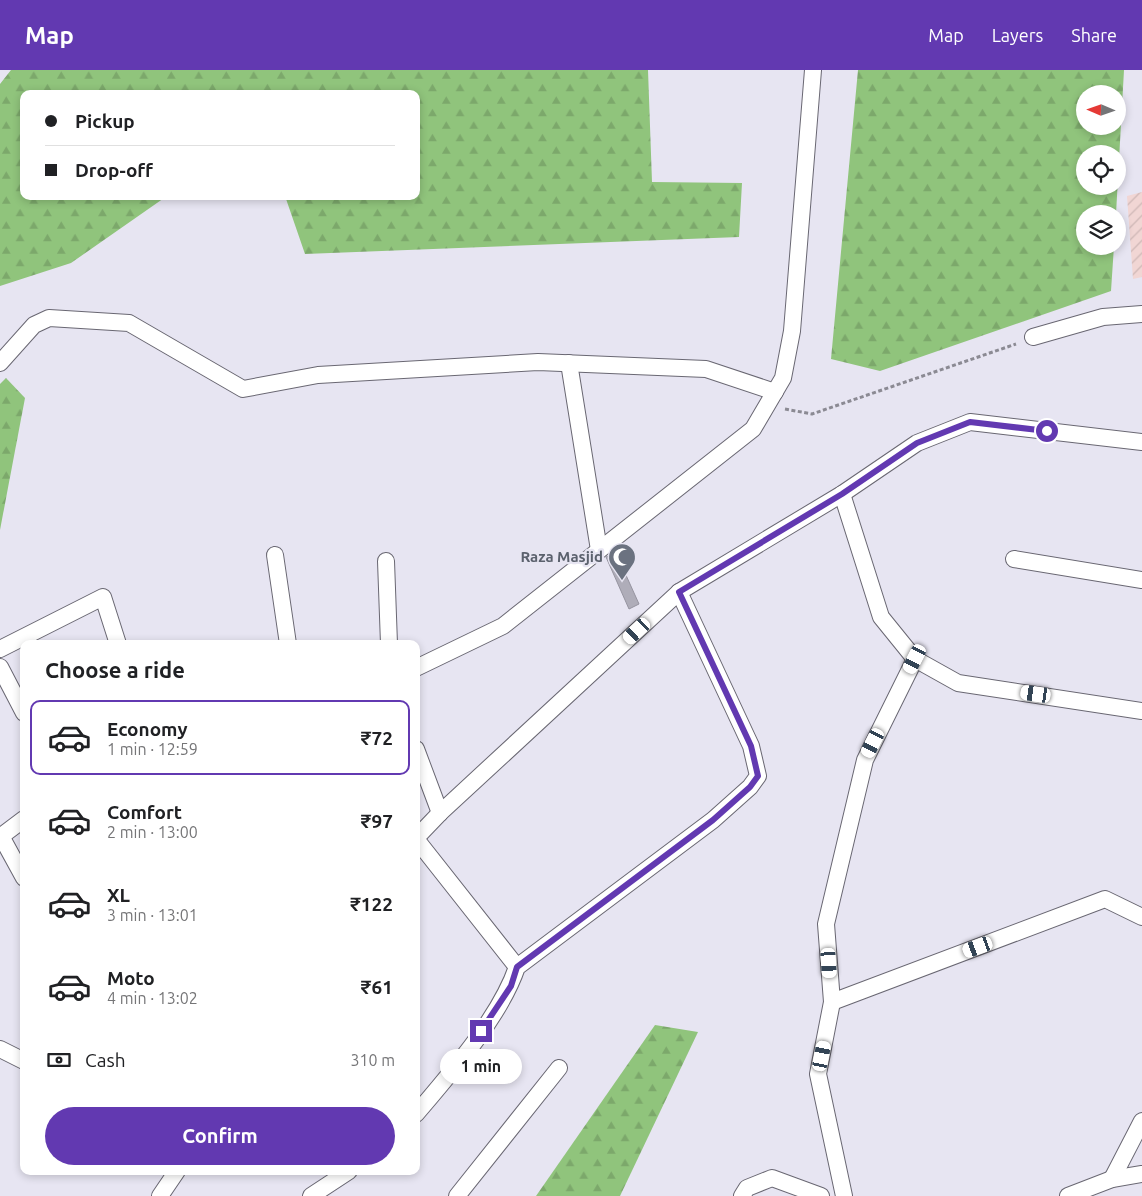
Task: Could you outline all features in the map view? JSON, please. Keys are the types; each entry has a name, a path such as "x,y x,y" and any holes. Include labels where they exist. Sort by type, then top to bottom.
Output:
{"street":[{"path":"420,666 503,626 753,429 783,378 792,331 813,70"},
{"path":"1033,338 1103,317 1142,314"},
{"path":"0,363 34,325 49,318 129,323 243,389 318,375 538,362 706,369 771,399"},
{"path":"569,363 599,550"},
{"path":"420,834 440,813 679,592 842,494 917,443 970,422 1142,442"},
{"path":"842,494 881,617 915,659 958,683 1142,711"},
{"path":"275,555 287,640"},
{"path":"1014,559 1142,580"},
{"path":"386,561 389,640"},
{"path":"420,1109 461,1062 511,986 517,967 713,820 750,787 758,776 751,746 679,592"},
{"path":"0,649 103,597 117,640"},
{"path":"844,1196 818,1074 832,1002 826,924 865,760 915,659"},
{"path":"0,667 20,706"},
{"path":"420,760 440,813"},
{"path":"20,823 0,836 20,871"},
{"path":"420,843 517,967"},
{"path":"832,1002 1105,899 1142,917"},
{"path":"0,1050 20,1059"},
{"path":"457,1196 559,1068"},
{"path":"1112,1178 1142,1121"},
{"path":"1068,1196 1112,1178 1142,1174"},
{"path":"160,1196 174,1175"},
{"path":"311,1196 343,1175"},
{"path":"742,1196 747,1188 772,1178 821,1196"}],"path":[{"path":"771,399 812,414 1033,338"}],"shaded area":[{"path":"1142,192 1142,277 1133,279 1127,196"}],"green space":[{"path":"11,70 648,70 652,182 742,183 739,237 305,254 286,200 420,200 420,90 20,90 20,200 161,200 71,263 0,286 0,84"},
{"path":"858,70 1124,70 1123,85 1076,85 1076,135 1120,135 1120,145 1076,145 1076,195 1117,195 1117,205 1076,205 1076,255 1113,255 1111,291 880,371 831,359"},
{"path":"6,378 25,398 0,530 0,384"},
{"path":"655,1025 698,1032 620,1196 536,1196"}],"building":[{"name":"Raza Masjid","path":"616,553 639,604 629,609 606,557"}],"place":[{"name":"Raza Masjid","path":"622,581"}],"route":[{"path":"481,1031 511,986 517,967 713,820 750,787 758,776 751,746 679,592 842,494 917,443 970,422 1047,431"}]}
